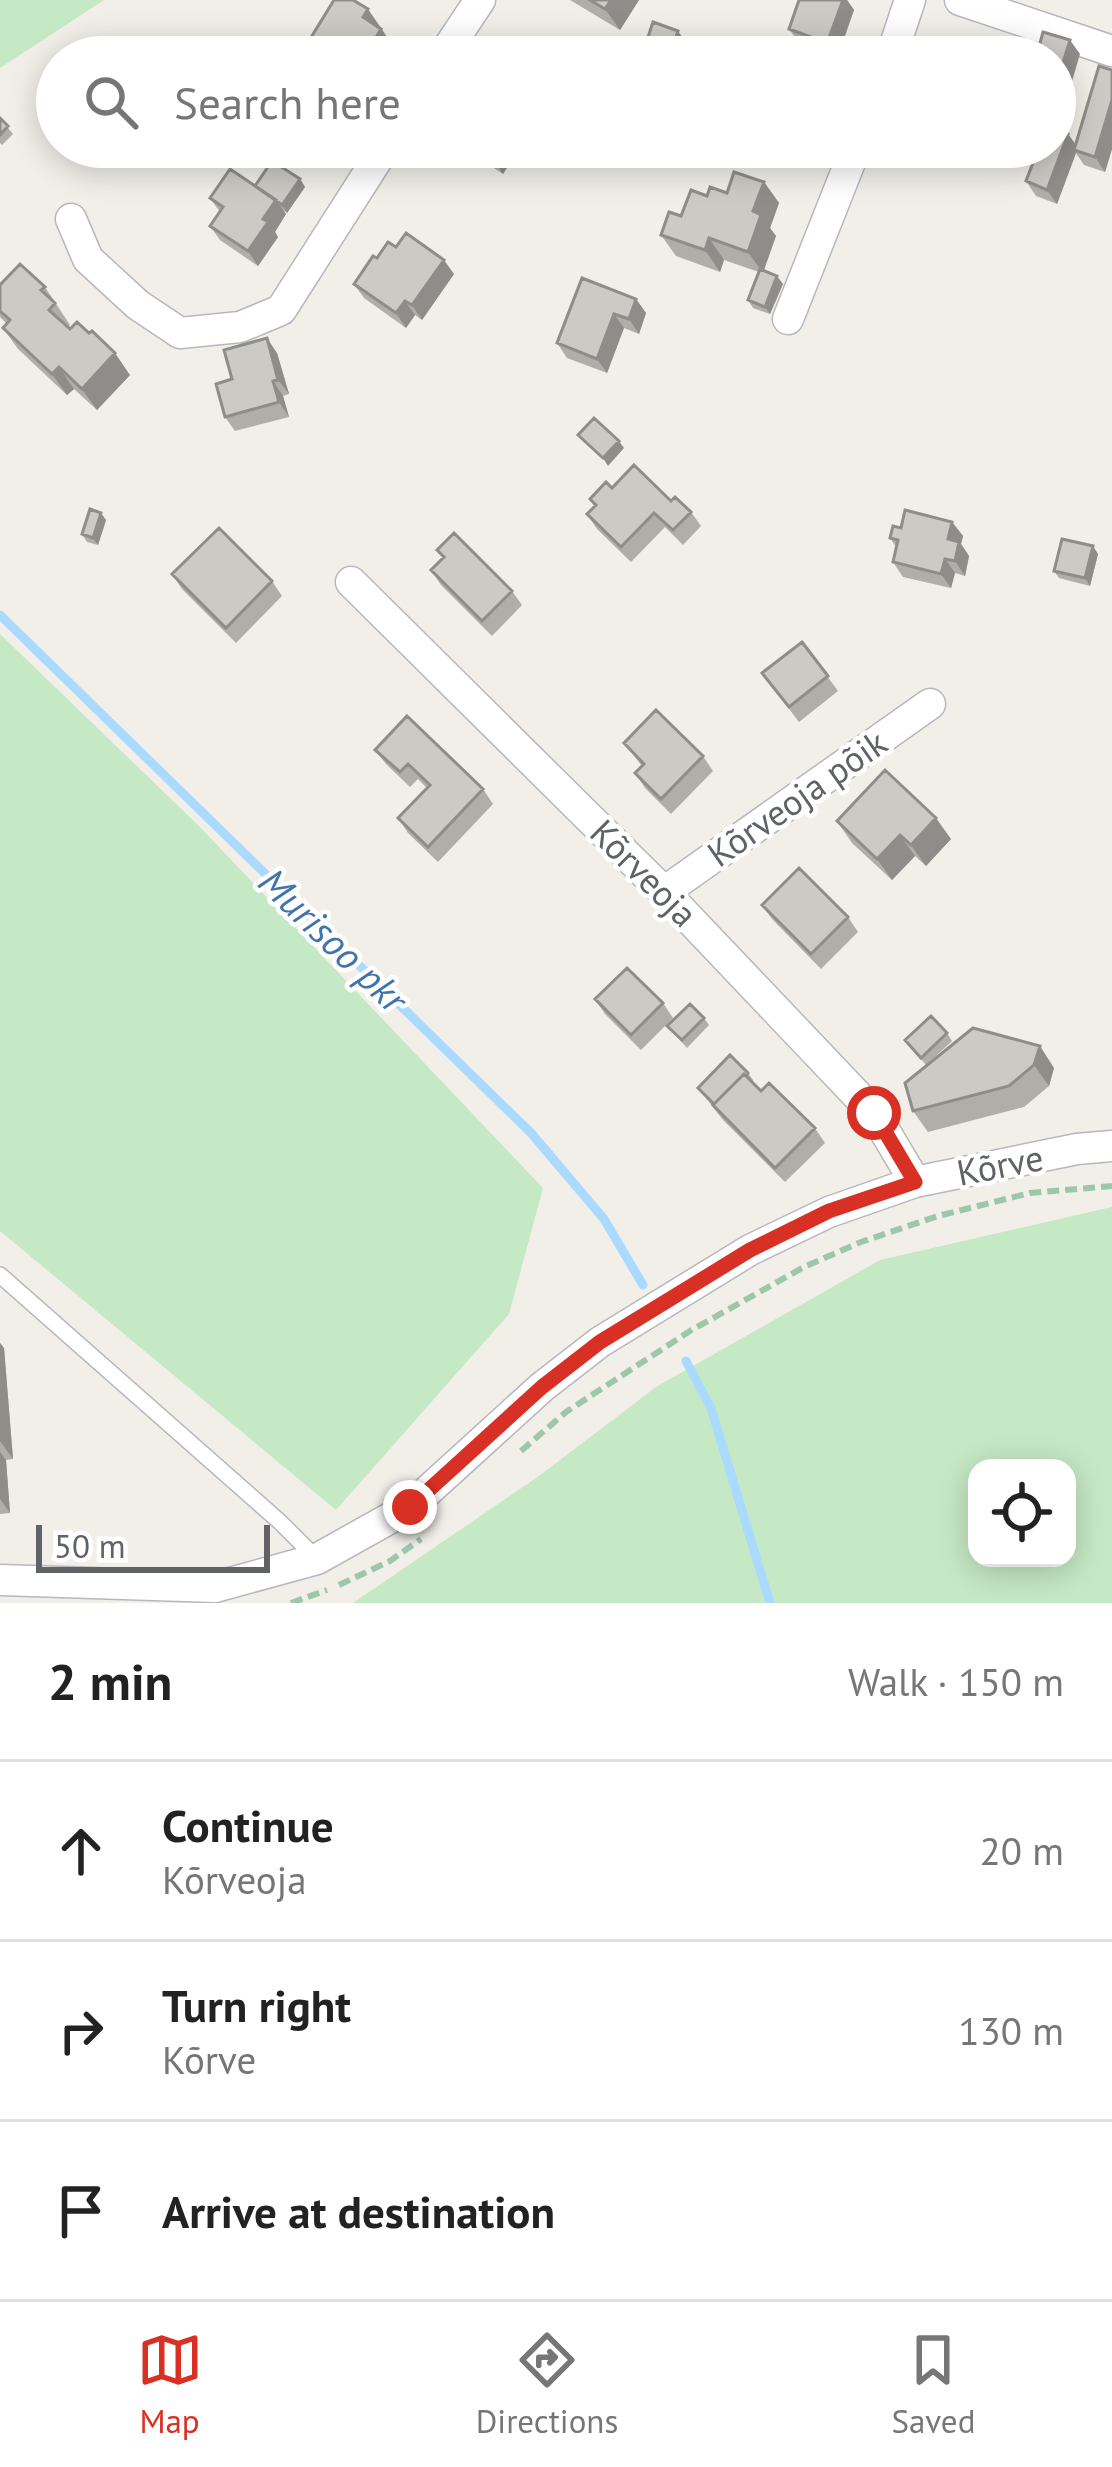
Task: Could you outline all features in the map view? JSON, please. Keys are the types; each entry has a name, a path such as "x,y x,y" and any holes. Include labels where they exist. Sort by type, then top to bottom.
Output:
{"street":[{"path":"456,36 480,0"},
{"path":"898,36 910,0"},
{"path":"960,0 1067,36"},
{"path":"1076,39 1112,51"},
{"path":"71,219 88,260 138,305 180,333 240,327 281,310 372,168"},
{"path":"788,320 848,168"},
{"name":"Kõrveoja","path":"351,582 664,892 874,1113 915,1182"},
{"name":"Kõrveoja põik","path":"664,892 930,704"},
{"name":"Kõrve","path":"0,1580 215,1587 317,1559 410,1507 542,1387 600,1342 750,1250 829,1211 915,1182 1112,1146"}],"lane":[{"path":"0,1275 317,1559"}],"path":[{"path":"520,1453 566,1412 690,1331 804,1267 938,1216 1030,1193 1112,1186"},
{"path":"291,1603 390,1562 425,1536"}],"green space":[{"path":"0,0 104,0 49,36 36,36 36,44 0,68"},
{"path":"0,634 199,826 543,1188 509,1314 336,1510 0,1231"},
{"path":"1112,1207 1112,1603 353,1603 539,1476 656,1387 880,1260"}],"building":[{"path":"334,0 353,0 368,9 363,17 381,29 377,36 312,36"},
{"path":"590,0 611,0 605,9"},
{"path":"799,0 843,0 830,36 808,36 789,29"},
{"path":"653,22 678,31 676,36 648,36"},
{"path":"1099,66 1112,70 1112,100 1095,157 1076,151"},
{"path":"267,168 283,168 300,179 282,205 255,186"},
{"path":"1031,168 1055,168 1047,190 1026,181"},
{"path":"230,169 276,200 248,251 210,226 223,207 210,198"},
{"path":"734,172 764,182 753,211 761,215 748,252 709,238 705,250 661,235 669,212 681,216 691,190 707,196 710,187 727,193"},
{"path":"406,233 444,260 412,305 405,301 396,313 354,284 373,256 377,258 388,242 396,247"},
{"path":"20,264 45,287 41,290 55,303 49,310 70,329 77,322 92,331 115,353 82,389 59,367 52,374 3,328 10,320 0,311 0,285"},
{"path":"760,269 777,276 765,307 748,300"},
{"path":"582,278 636,299 629,319 614,314 597,359 557,343"},
{"path":"267,338 279,402 225,417 216,384 232,379 224,350"},
{"path":"594,418 619,441 603,458 578,435"},
{"path":"634,465 671,501 675,497 691,512 673,530 654,513 621,547 587,514 596,505 590,499 606,482 612,488"},
{"path":"90,509 101,513 93,538 82,534"},
{"path":"905,510 952,522 948,539 959,542 955,561 945,559 941,574 893,562 898,540 890,538 893,526 901,528"},
{"path":"219,528 272,581 226,628 172,574"},
{"path":"454,533 512,591 482,621 431,570 444,557 437,550"},
{"path":"1062,539 1093,546 1085,578 1054,571"},
{"path":"802,642 828,676 789,707 762,673"},
{"path":"656,710 703,756 661,799 635,773 644,764 624,743"},
{"path":"407,716 483,789 428,847 398,818 430,785 408,764 400,772 375,750"},
{"path":"885,770 936,818 911,845 900,835 877,859 837,821"},
{"path":"799,868 848,917 811,954 762,905"},
{"path":"627,968 663,1003 631,1035 595,999"},
{"path":"690,1004 704,1018 682,1040 667,1026"},
{"path":"931,1016 947,1033 921,1058 905,1040"},
{"path":"973,1028 1040,1046 1034,1065 1009,1086 913,1111 905,1083"},
{"path":"730,1055 748,1073 714,1104 698,1088"},
{"path":"744,1074 761,1091 769,1083 815,1128 775,1168 713,1105"}],"waterway":[{"name":"Murisoo pkr","path":"0,615 531,1133 604,1219 643,1285"},
{"name":"Murisoo pkr","path":"686,1361 711,1408 770,1603"}],"route":[{"path":"410,1507 542,1387 600,1342 750,1250 829,1211 915,1182 874,1113"}]}
